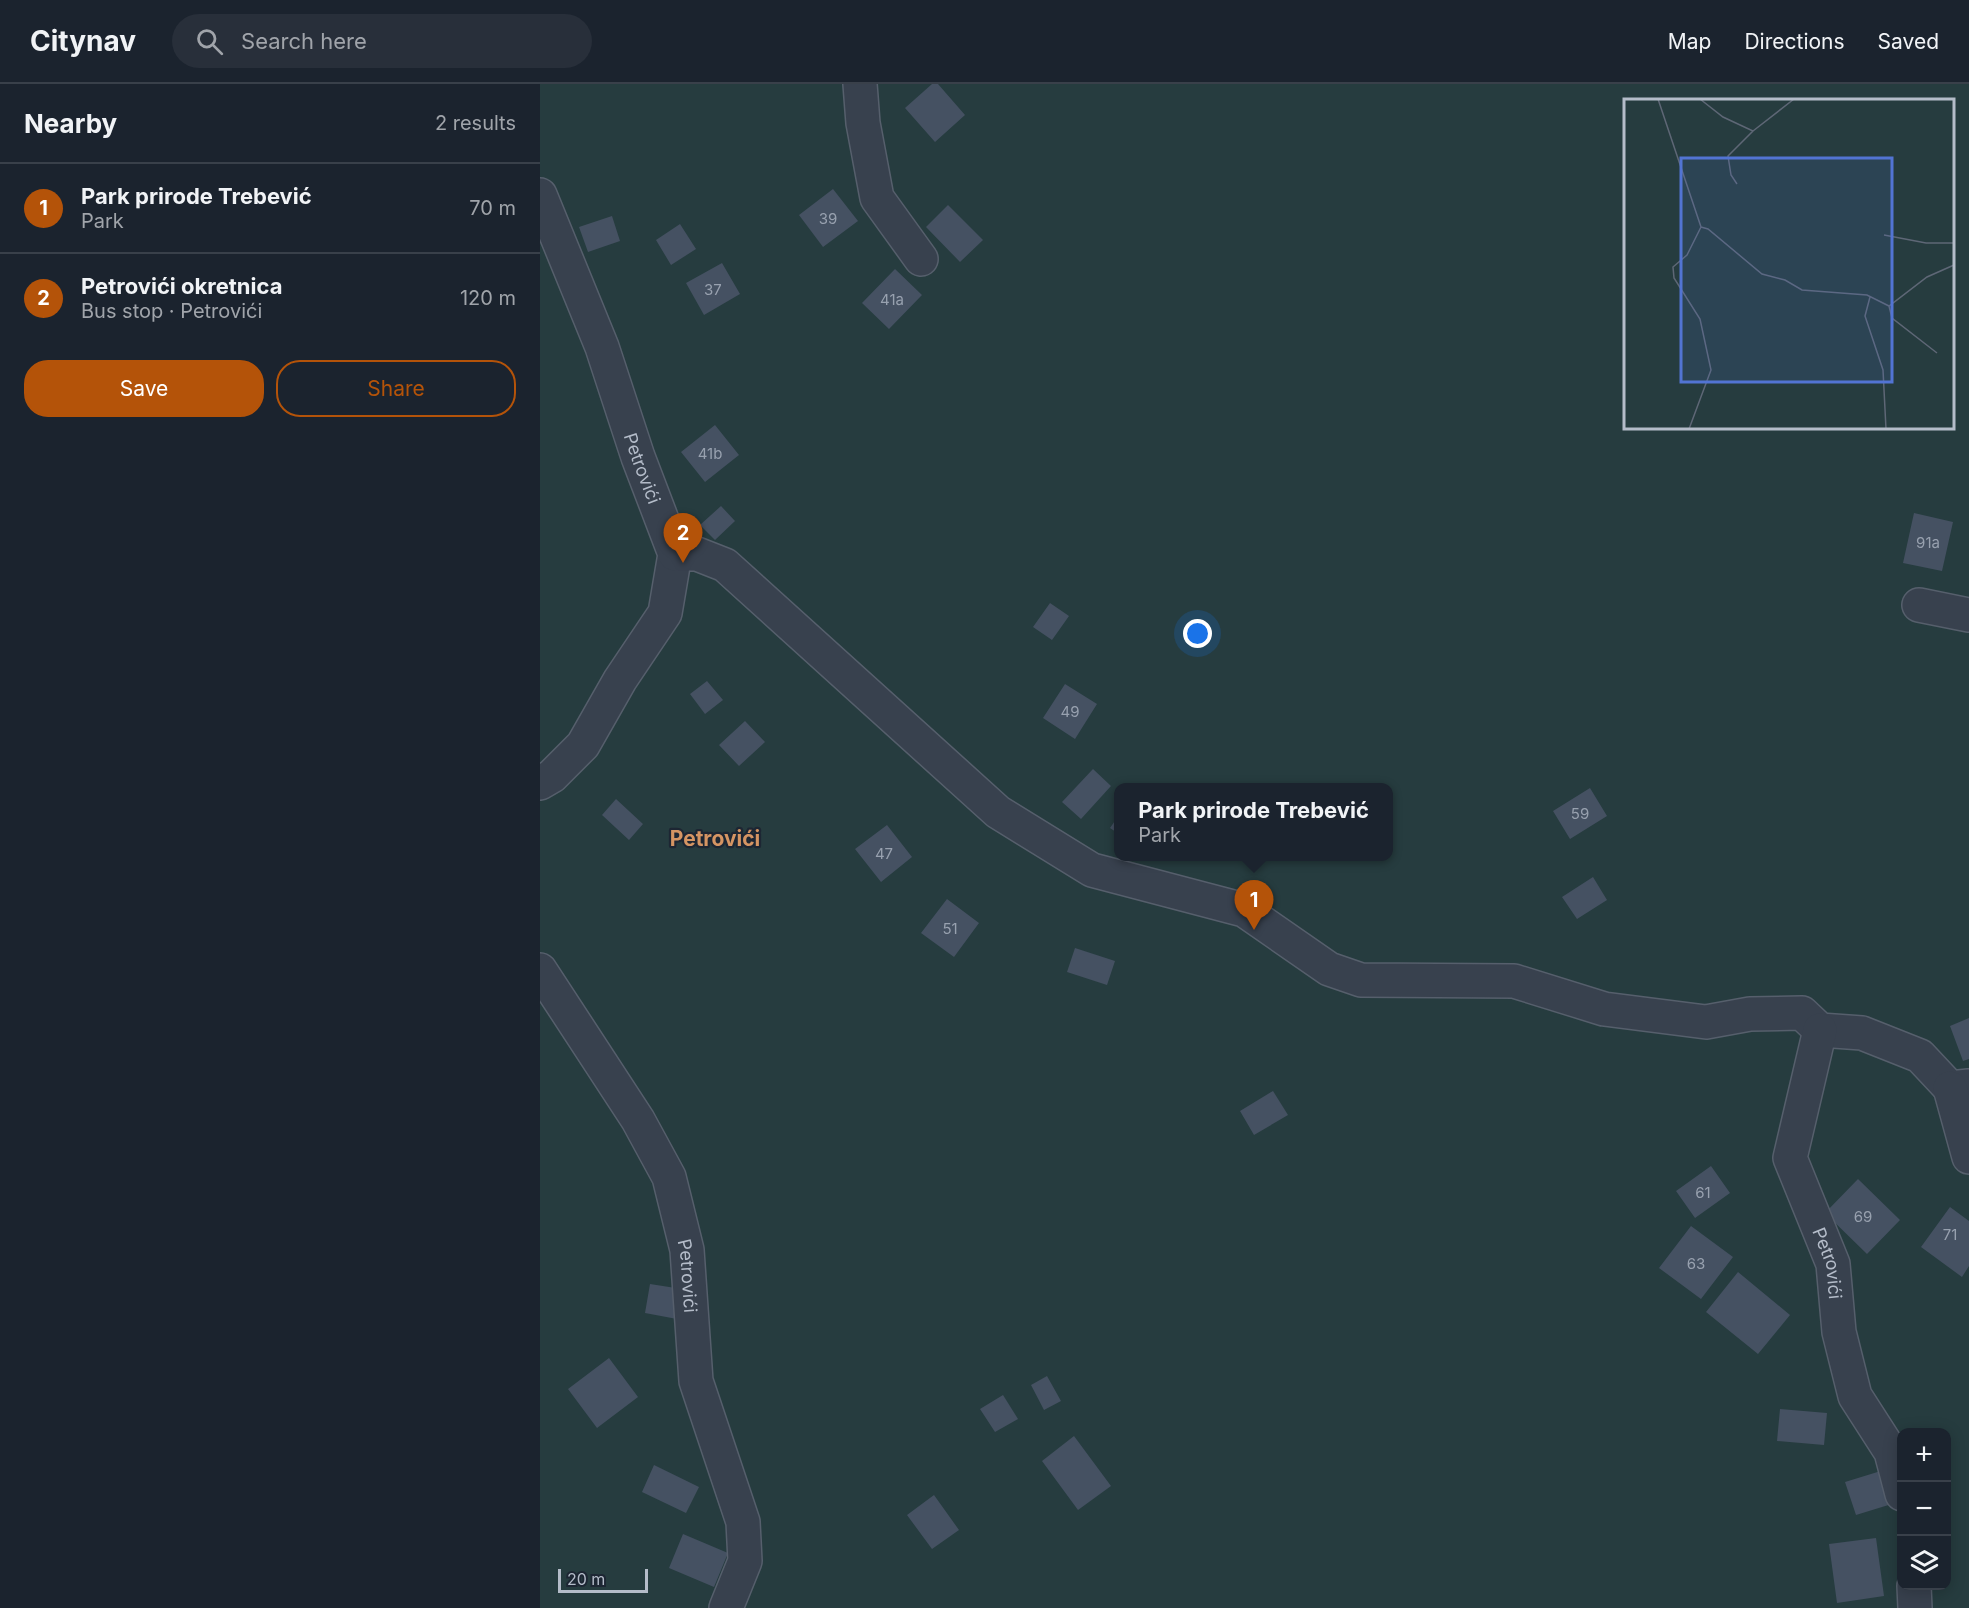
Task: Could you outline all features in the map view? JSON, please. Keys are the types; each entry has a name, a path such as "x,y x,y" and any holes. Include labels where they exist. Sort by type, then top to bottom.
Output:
{"street":[{"path":"860,84 863,123 877,198 921,259"},
{"name":"Petrovići","path":"540,195 602,347 638,457 675,554"},
{"path":"540,783 552,776 583,745 620,680 665,613 675,554 697,554 725,565 998,812 1092,870 1244,910 1329,969 1361,980 1514,981 1605,1009 1706,1022 1750,1014 1802,1013 1820,1030 1862,1033 1920,1056 1959,1087 1969,1157"},
{"path":"1919,605 1969,615"},
{"name":"Petrovići","path":"540,970 638,1120 669,1177 687,1250 696,1381 743,1522 745,1561 726,1608"},
{"name":"Petrovići","path":"1820,1030 1790,1158 1833,1264 1839,1332 1855,1396 1891,1452 1899,1482"},
{"path":"1914,1590 1916,1608"}],"green space":[{"path":"540,84 1969,84 1969,1608 540,1608"}],"building":[{"path":"932,84 938,84 965,115 935,142 905,108"},
{"path":"833,189 858,221 823,247 799,215"},
{"path":"948,205 983,240 960,262 926,227"},
{"path":"612,216 620,241 588,252 579,227"},
{"path":"680,224 696,249 671,265 656,240"},
{"path":"722,263 740,294 704,315 686,283"},
{"path":"895,269 922,295 889,329 862,303"},
{"path":"715,425 739,455 705,482 681,452"},
{"path":"721,506 735,521 715,540 700,525"},
{"path":"1914,513 1953,522 1942,571 1903,563"},
{"path":"1050,603 1069,616 1052,640 1033,627"},
{"path":"707,681 723,700 705,714 690,694"},
{"path":"1065,684 1097,704 1075,739 1043,718"},
{"path":"745,721 765,742 739,766 719,745"},
{"path":"1093,769 1111,786 1081,819 1062,802"},
{"path":"1590,788 1607,816 1570,839 1553,811"},
{"path":"616,799 643,824 629,840 602,815"},
{"path":"887,825 912,857 881,882 855,849"},
{"path":"1593,877 1607,900 1577,919 1562,897"},
{"path":"947,899 979,923 954,957 921,933"},
{"path":"1075,948 1115,961 1107,985 1067,972"},
{"path":"1969,1018 1969,1059 1963,1061 1950,1026"},
{"path":"1273,1091 1288,1115 1254,1135 1240,1111"},
{"path":"1711,1166 1730,1193 1695,1218 1676,1191"},
{"path":"1858,1179 1900,1220 1867,1254 1825,1213"},
{"path":"1950,1207 1969,1221 1969,1266 1962,1277 1921,1247"},
{"path":"1691,1226 1733,1257 1701,1299 1659,1268"},
{"path":"1738,1272 1790,1315 1758,1354 1706,1312"},
{"path":"650,1284 682,1289 677,1319 645,1313"},
{"path":"609,1358 638,1397 597,1428 568,1389"},
{"path":"1047,1376 1061,1401 1044,1410 1031,1385"},
{"path":"1003,1395 1018,1419 995,1432 980,1409"},
{"path":"1780,1409 1827,1413 1824,1445 1777,1441"},
{"path":"1074,1436 1111,1486 1078,1510 1042,1461"},
{"path":"654,1465 699,1487 686,1513 642,1492"},
{"path":"1884,1470 1895,1503 1856,1515 1845,1482"},
{"path":"934,1495 959,1530 932,1549 907,1515"},
{"path":"683,1534 728,1553 714,1587 669,1568"},
{"path":"1876,1538 1884,1596 1837,1603 1829,1544"}],"place":[{"name":"Petrovići okretnica","path":"683,563"},
{"name":"Park prirode Trebević","path":"1254,930"}],"district":[{"name":"Petrovići","path":"715,838"}]}
